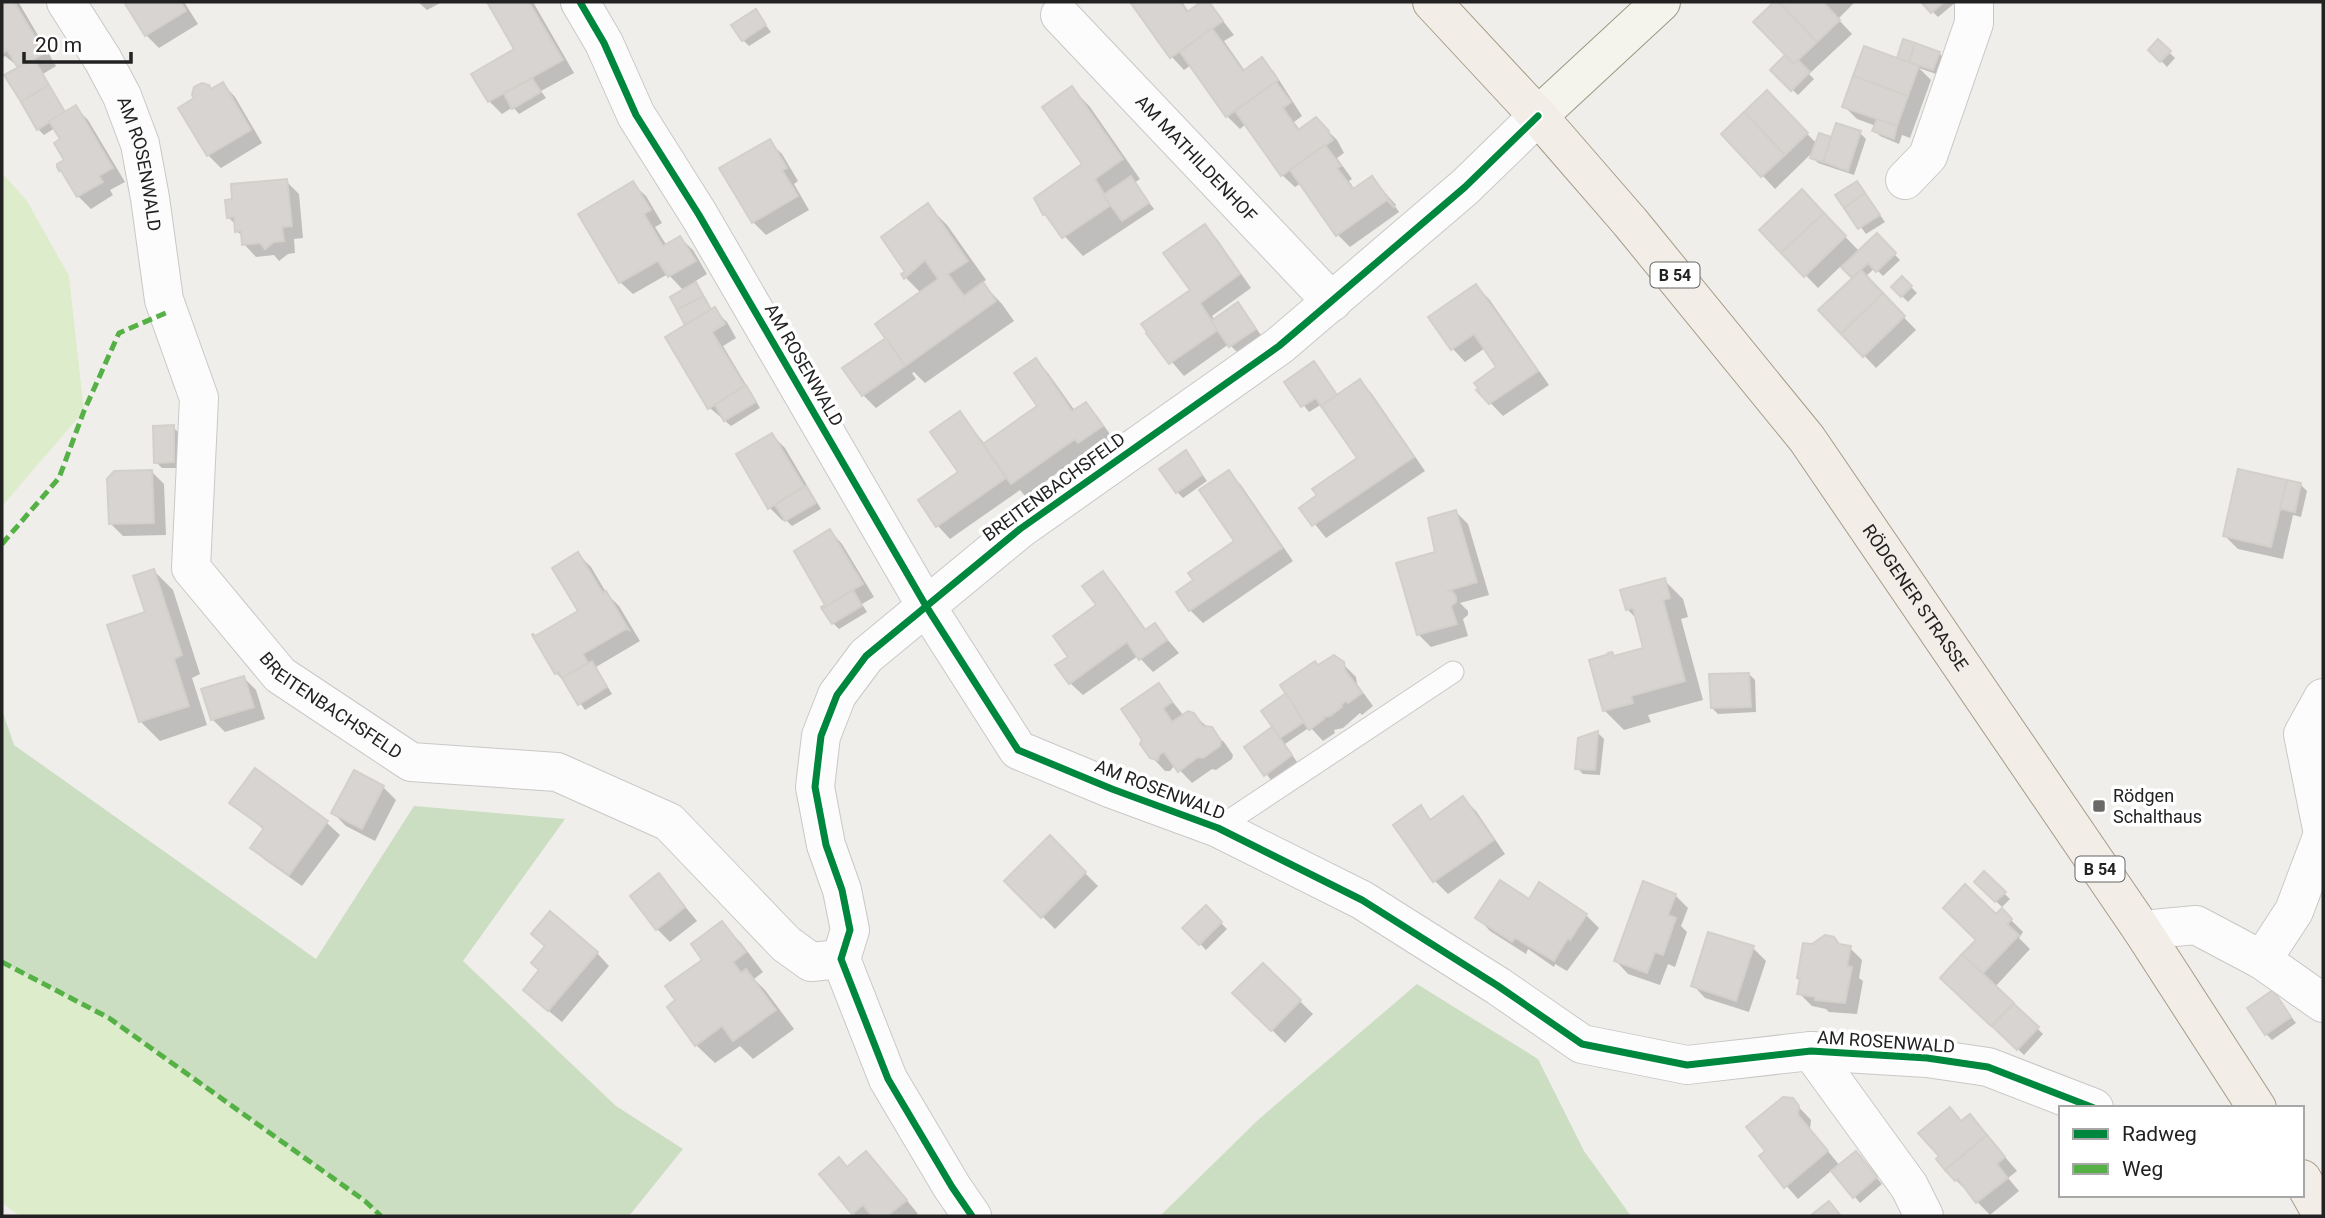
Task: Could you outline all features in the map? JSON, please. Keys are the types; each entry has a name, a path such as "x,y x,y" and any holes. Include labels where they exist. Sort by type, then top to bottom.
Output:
{"main road":[{"name":"RÖDGENER STRASSE","path":"1432,2 1538,116 1662,259 1807,439 2142,929 2257,1106"},
{"path":"1538,116 1661,2"},
{"path":"2304,1183 2323,1216"}],"street":[{"name":"AM ROSENWALD","path":"66,2 103,60 122,96 140,144 164,300"},
{"name":"AM ROSENWALD","path":"580,2 604,43 636,115 705,226 926,606 1017,750 1218,828 1362,900 1498,986 1581,1044 1687,1065 1811,1051 1927,1058 1988,1067 2089,1106"},
{"path":"1905,180 1928,156 1974,23 1974,2"},
{"name":"AM MATHILDENHOF","path":"1060,15 1332,302"},
{"name":"BREITENBACHSFELD","path":"164,300 199,398 191,568 280,674 411,762 557,772 669,822 786,944 811,962 841,959 850,930 842,890 827,845 815,787 821,736 837,695 866,656 1020,529 1279,346 1465,187 1538,116"},
{"path":"2262,960 2294,911 2323,834 2303,734 2323,698"},
{"path":"2142,929 2196,925 2262,960 2323,1003"},
{"path":"841,959 888,1079 972,1216"},
{"name":"AM ROSENWALD","path":"1811,1051 1909,1186 1924,1216"}],"lane":[{"path":"1218,828 1454,672"}],"green space":[{"path":"2,173 27,201 69,276 84,411 2,506"},
{"path":"2,710 14,745 316,959 414,806 565,819 463,961 616,1106 683,1149 629,1216 381,1216 365,1201 109,1018 2,962"},
{"path":"2,962 109,1018 365,1201 381,1216 20,1216 2,1203"},
{"path":"1417,984 1538,1059 1584,1151 1631,1216 1160,1216 1259,1119"}],"building":[{"path":"2,2 14,2 45,53 18,68 7,50 2,54"},
{"path":"124,2 181,2 186,11 145,36"},
{"path":"487,2 529,2 563,60 488,102 471,74 514,49"},
{"path":"1130,2 1180,2 1187,12 1201,2 1209,2 1223,21 1170,58"},
{"path":"1774,2 1779,2 1817,42 1794,64 1753,22"},
{"path":"1779,2 1823,2 1840,20 1817,42"},
{"path":"1921,2 1944,2 1931,13"},
{"path":"756,9 766,25 742,41 731,25"},
{"path":"1212,28 1243,71 1262,57 1278,80 1226,117 1180,52"},
{"path":"1903,39 1915,43 1909,62 1897,58"},
{"path":"2158,39 2171,51 2160,62 2148,50"},
{"path":"1915,43 1940,52 1933,70 1909,62"},
{"path":"1864,46 1919,66 1908,96 1853,76"},
{"path":"1785,55 1794,64 1798,60 1810,72 1791,91 1770,70"},
{"path":"34,59 49,85 21,102 4,75"},
{"path":"1853,76 1908,96 1897,126 1842,107"},
{"path":"532,78 541,92 512,109 504,94"},
{"path":"223,82 251,130 207,156 178,108 194,98 194,87 202,83 209,85 211,89"},
{"path":"1276,82 1291,102 1283,108 1298,130 1316,117 1329,131 1333,140 1281,176 1235,111"},
{"path":"49,85 65,112 37,130 21,102"},
{"path":"1072,86 1123,159 1095,179 1111,205 1062,238 1045,214 1043,215 1034,198 1082,164 1042,107"},
{"path":"1767,90 1808,133 1785,155 1744,112"},
{"path":"76,105 113,168 99,176 103,182 77,197 57,167 57,164 64,160 54,143 60,139 49,121"},
{"path":"1744,112 1785,155 1761,177 1721,134"},
{"path":"1877,119 1897,126 1894,139 1872,131"},
{"path":"1836,123 1861,131 1848,171 1823,162"},
{"path":"1819,133 1831,137 1823,162 1810,158"},
{"path":"770,139 787,168 782,170 798,196 752,223 719,168"},
{"path":"1325,145 1341,166 1337,168 1353,189 1372,176 1395,208 1387,200 1336,236 1290,170"},
{"path":"1131,176 1149,203 1122,221 1103,195"},
{"path":"287,179 292,226 282,227 284,241 274,242 265,249 260,243 242,245 241,231 235,232 234,217 227,218 225,200 232,199 231,184"},
{"path":"633,181 651,210 644,214 663,246 680,236 696,261 668,277 658,261 619,283 578,214"},
{"path":"1857,181 1865,193 1844,208 1835,195"},
{"path":"1802,189 1824,213 1781,253 1759,230"},
{"path":"1865,193 1880,215 1858,229 1844,208"},
{"path":"928,203 968,261 948,274 964,296 983,282 996,301 905,366 875,324 938,279 925,260 904,279 901,274 905,272 881,237"},
{"path":"1824,213 1846,236 1804,277 1781,253"},
{"path":"1205,224 1240,274 1200,303 1218,330 1169,364 1141,324 1190,290 1163,253"},
{"path":"1877,233 1896,253 1876,272 1868,263 1852,278 1841,267"},
{"path":"1861,270 1883,293 1841,334 1818,310"},
{"path":"1902,276 1912,286 1901,297 1891,287"},
{"path":"696,282 703,296 677,310 670,297"},
{"path":"1476,284 1538,371 1489,404 1476,390 1479,389 1474,383 1496,367 1474,334 1451,350 1428,317"},
{"path":"1883,293 1905,316 1863,357 1841,334"},
{"path":"703,296 711,310 685,325 677,310"},
{"path":"1238,302 1256,329 1229,347 1211,321"},
{"path":"715,307 725,324 712,332 745,386 708,409 665,337"},
{"path":"886,338 905,366 862,396 842,368"},
{"path":"1036,358 1072,411 1086,402 1103,426 1078,443 1075,439 1011,484 983,444 1037,406 1014,373"},
{"path":"1314,361 1337,395 1321,406 1316,398 1301,407 1284,382"},
{"path":"1360,379 1414,457 1312,526 1299,508 1317,495 1312,489 1357,458 1321,406"},
{"path":"746,385 756,402 724,421 715,405"},
{"path":"960,411 1006,478 936,527 918,500 958,472 930,432"},
{"path":"174,425 174,462 154,463 153,426"},
{"path":"772,433 804,486 768,509 736,454"},
{"path":"1186,450 1202,475 1176,493 1159,469"},
{"path":"2238,469 2287,480 2271,547 2223,536"},
{"path":"152,470 154,523 109,524 107,479 114,471"},
{"path":"1229,470 1282,548 1189,611 1176,592 1193,580 1188,573 1234,541 1199,490"},
{"path":"2287,480 2301,483 2295,512 2280,509"},
{"path":"806,486 816,503 785,521 775,505"},
{"path":"1456,510 1477,582 1447,591 1453,592 1456,597 1456,602 1451,606 1457,624 1417,635 1396,563 1435,552 1428,518"},
{"path":"830,529 863,584 822,609 825,605 794,551"},
{"path":"578,552 629,630 626,629 583,654 588,663 562,678 558,672 555,674 532,635 535,636 578,611 552,568"},
{"path":"154,569 182,655 174,659 189,706 139,722 107,625 145,612 133,576"},
{"path":"1103,571 1145,630 1155,623 1167,640 1139,660 1127,642 1069,684 1055,665 1068,657 1053,636 1096,605 1082,586"},
{"path":"1665,578 1670,598 1663,600 1685,681 1631,696 1633,703 1603,711 1589,660 1612,652 1614,656 1643,648 1633,608 1626,610 1620,590"},
{"path":"853,590 862,606 832,624 822,609"},
{"path":"1334,655 1344,662 1345,670 1362,693 1348,703 1346,701 1330,716 1323,717 1324,719 1309,730 1280,685 1315,661 1318,665"},
{"path":"592,661 607,687 578,705 562,678"},
{"path":"1749,673 1751,707 1711,708 1709,674"},
{"path":"244,676 254,707 211,720 201,689"},
{"path":"1159,683 1172,702 1163,708 1172,722 1188,711 1194,713 1203,726 1212,727 1221,741 1220,746 1203,758 1198,757 1178,772 1164,752 1159,755 1158,760 1150,758 1140,744 1142,740 1121,709"},
{"path":"1286,693 1304,722 1280,738 1261,711"},
{"path":"1272,727 1292,755 1264,776 1244,747"},
{"path":"1598,731 1595,770 1575,769 1578,738"},
{"path":"255,768 328,821 289,875 250,848 264,828 229,803"},
{"path":"354,770 384,786 362,829 331,813"},
{"path":"1463,796 1494,840 1433,882 1393,825 1421,805 1430,820"},
{"path":"1050,835 1086,872 1041,918 1004,881"},
{"path":"1984,871 2006,892 1995,902 1974,882"},
{"path":"659,873 685,907 656,930 630,896"},
{"path":"1500,880 1529,899 1539,882 1587,914 1554,961 1515,938 1512,942 1475,918"},
{"path":"1643,881 1676,894 1668,915 1676,918 1663,955 1655,952 1647,973 1614,961"},
{"path":"1965,884 1996,914 2002,908 2012,919 2007,924 2019,935 1982,974 1962,954 1976,940 1943,908"},
{"path":"1206,905 1222,922 1199,945 1182,928"},
{"path":"550,911 598,952 548,1011 523,990 539,970 531,963 545,946 531,934"},
{"path":"722,921 746,952 733,962 741,973 746,969 776,1010 733,1041 722,1026 695,1046 667,1007 675,1000 665,986 702,960 691,944"},
{"path":"1708,932 1754,946 1736,1001 1691,986"},
{"path":"1825,935 1834,937 1839,944 1851,946 1847,966 1852,967 1845,1003 1815,1000 1815,997 1797,994 1803,943 1812,944"},
{"path":"1962,954 2014,1003 1991,1026 1940,978"},
{"path":"1263,963 1301,1000 1271,1031 1232,993"},
{"path":"2273,990 2291,1017 2265,1035 2247,1008"},
{"path":"2014,1004 2039,1027 2017,1050 1992,1026"},
{"path":"1783,1097 1793,1098 1799,1106 1798,1115 1828,1151 1784,1188 1759,1156 1765,1151 1746,1127"},
{"path":"1950,1107 1961,1121 1970,1114 1987,1135 1945,1170 1936,1159 1939,1156 1918,1133"},
{"path":"1987,1135 2005,1157 1997,1164 2008,1178 1976,1203 1958,1179 1955,1181 1945,1170"},
{"path":"866,1151 907,1200 887,1216 872,1216 863,1205 852,1214 819,1174 839,1157 847,1167"},
{"path":"1856,1151 1877,1177 1853,1198 1831,1171"},
{"path":"1829,1201 1841,1216 1810,1216"}],"marked path":[{"path":"2,544 59,478 84,411 119,333 168,312"},
{"path":"2,962 109,1018 365,1201 381,1216"}],"cycle path":[{"path":"580,2 604,43 636,115 699,215 926,606 1018,750 1112,789 1218,828 1362,900 1498,986 1582,1044 1687,1065 1811,1051 1927,1058 1988,1067 2089,1106"},
{"path":"972,1216 888,1079 841,959 850,930 842,890 826,845 815,787 821,736 837,695 866,656 1020,529 1279,346 1465,187 1538,116"}],"place":[{"name":"Rödgen Schalthaus","path":"2099,806"}]}
